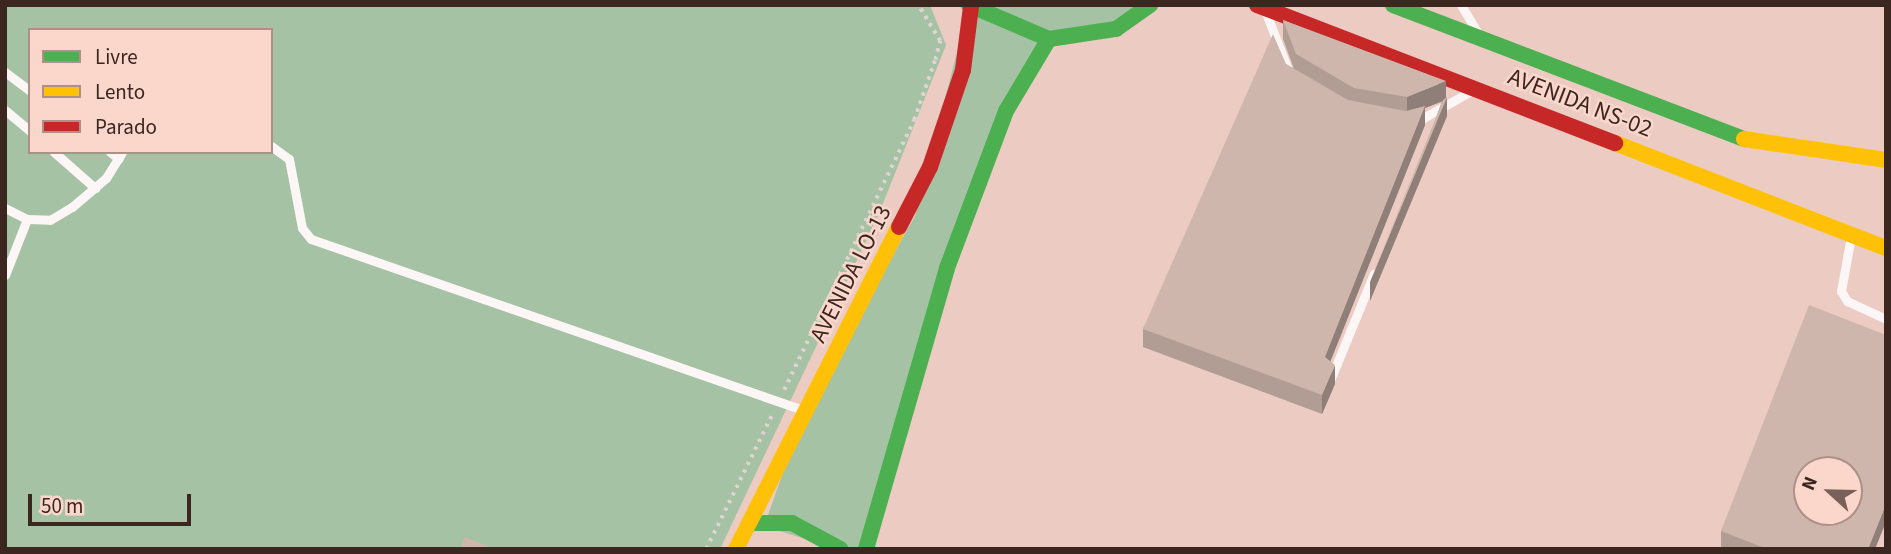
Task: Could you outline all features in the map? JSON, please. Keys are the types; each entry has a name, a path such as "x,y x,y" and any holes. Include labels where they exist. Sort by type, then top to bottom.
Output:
{"street":[{"path":"970,6 1049,39 1116,29 1150,5"},
{"name":"AVENIDA NS-02","path":"1393,5 1415,9 1478,37 1716,131 1769,146 1886,160"},
{"name":"AVENIDA LO-13","path":"736,549 930,167 963,70 970,6"},
{"name":"AVENIDA NS-02","path":"1261,7 1477,87 1886,248"},
{"path":"866,549 950,258 1006,111 1049,39"},
{"path":"750,523 792,523 840,549"}],"lane":[{"path":"1461,5 1478,37"},
{"path":"1261,7 1299,87"},
{"path":"5,72 28,90"},
{"path":"1406,123 1437,114 1477,87"},
{"path":"5,110 28,129"},
{"path":"1432,126 1437,114"},
{"path":"273,147 289,159 302,228 311,239 805,411"},
{"path":"56,154 95,188"},
{"path":"5,208 27,219 50,220 95,188 121,156"},
{"path":"5,275 27,219"},
{"path":"1852,234 1841,291 1847,301 1886,319"},
{"path":"1331,379 1377,265"}],"path":[{"path":"706,549 914,120 940,41 918,5"}],"green space":[{"path":"5,5 930,5 946,45 878,216 720,549 5,549"},
{"path":"969,5 1138,5 1094,34 1049,39 998,131 866,549 837,549 764,526 805,411 915,216"}],"building":[{"path":"1283,20 1446,81 1407,97 1354,88 1296,54"},
{"path":"1273,34 1286,64 1348,100 1406,111 1425,106 1325,357 1335,365 1322,395 1143,329"},
{"path":"1447,97 1370,282 1443,100"},
{"path":"1809,305 1886,335 1886,504 1868,549 1767,549 1721,531"},
{"path":"465,537 494,549 460,549"}],"traffic: fast":[{"path":"969,5 1049,39 1116,29 1150,5"},
{"path":"1393,5 1744,139"},
{"path":"866,549 947,268 1006,111 1049,39"},
{"path":"750,523 792,523 840,549"}],"traffic: slow":[{"path":"1744,139 1886,160"},
{"path":"1615,143 1886,248"},
{"path":"736,549 899,227"}],"traffic: jam":[{"path":"1257,5 1615,143"},
{"path":"899,227 930,167 963,70 971,7"}]}
